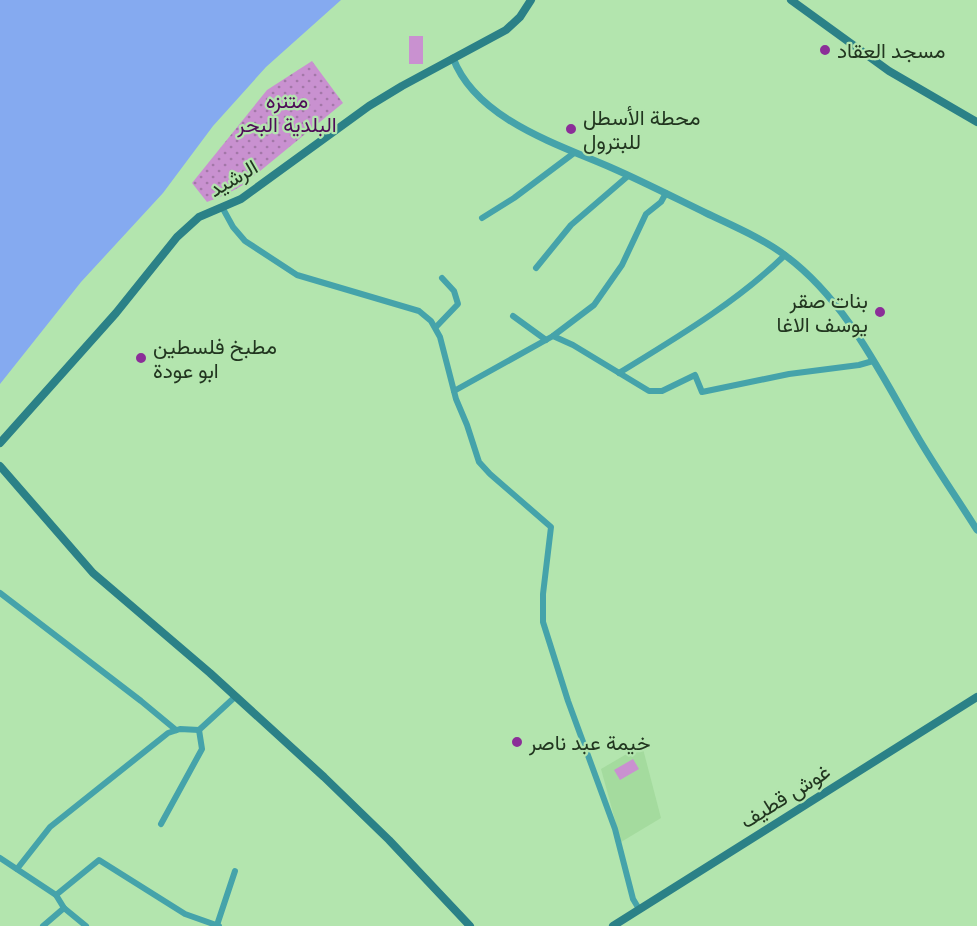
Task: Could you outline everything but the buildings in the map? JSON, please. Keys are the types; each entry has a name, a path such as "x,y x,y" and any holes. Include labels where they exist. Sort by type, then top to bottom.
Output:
{"main road":[{"name":"الرشيد","path":"0,443 116,313 177,237 199,217 241,199 369,106 506,30 520,17 531,0"},
{"path":"791,0 889,71 977,122"},
{"path":"0,466 93,573 236,696 356,807 470,926"},
{"name":"غوش قطيف","path":"613,926 977,697"}],"street":[{"path":"453,58 459,74 489,106 574,153 735,226 785,255 814,280 834,302 873,361 916,435 977,530"},
{"path":"482,218 514,198 574,153"},
{"path":"536,268 563,233 628,176"},
{"path":"454,391 553,336 594,305 618,272 646,214 661,202 666,193"},
{"path":"222,207 233,227 245,241 297,275 419,311 436,327 454,391 479,462 551,527 543,594 543,622 568,701 615,830 633,899 639,909"},
{"path":"619,373 688,329 759,279 785,255"},
{"path":"436,327 458,304 454,291 442,278"},
{"path":"513,316 546,340"},
{"path":"553,336 573,345 641,388 655,392 662,391 695,375 702,392 789,374 859,365 873,361"},
{"path":"0,593 176,730"},
{"path":"17,869 50,827 151,746 176,730 199,730 236,696"},
{"path":"161,824 202,749 199,730"},
{"path":"0,858 56,895 64,908 86,926"},
{"path":"56,895 99,861 184,914 218,925 235,871"},
{"path":"43,926 64,908"}],"shaded area":[{"path":"642,745 661,818 621,842 601,769"}],"green space":[{"path":"409,36 423,36 423,64 409,64"},
{"name":"متنزه البلدية البحر","path":"312,61 343,103 243,185 207,202 192,183 267,90"},
{"path":"633,759 639,769 620,780 614,770"}],"water":[{"path":"0,0 341,0 266,67 213,126 163,193 81,282 0,384"}],"place":[{"name":"مسجد العقاد","path":"825,50"},
{"name":"محطة الأسطل للبترول","path":"571,129"},
{"name":"بنات صقر يوسف الاغا","path":"880,312"},
{"name":"مطبخ فلسطين ابو عودة","path":"141,358"},
{"name":"خيمة عبد ناصر","path":"517,742"}]}
